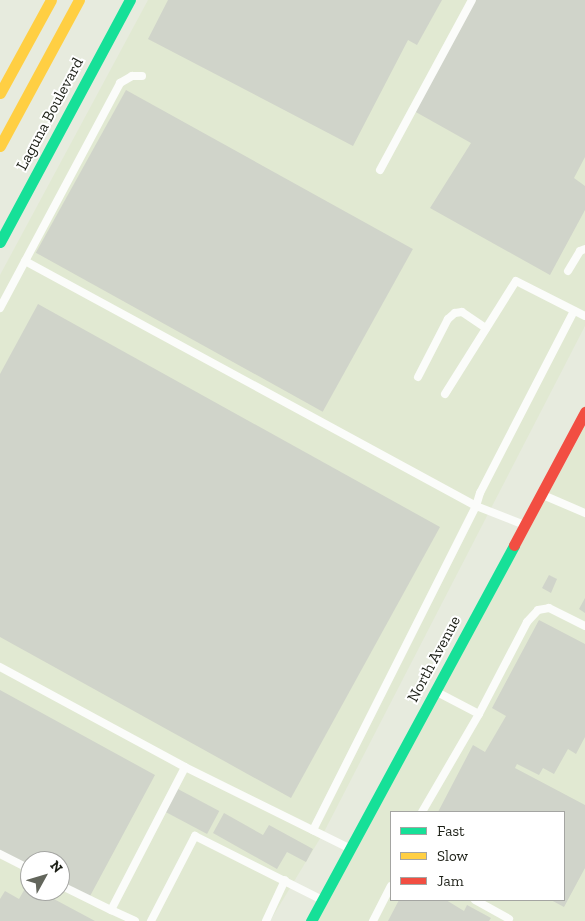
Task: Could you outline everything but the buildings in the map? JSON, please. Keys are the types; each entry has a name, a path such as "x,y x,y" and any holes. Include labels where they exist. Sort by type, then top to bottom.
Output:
{"main road":[{"path":"0,93 51,0"},
{"path":"0,146 79,0"},
{"name":"Laguna Boulevard","path":"0,242 130,0"},
{"name":"North Avenue","path":"311,921 585,412"}],"lane":[{"path":"380,170 472,0"},
{"path":"0,308 120,83 132,76 142,76"},
{"path":"568,271 580,251 585,249"},
{"path":"26,261 476,506 524,525"},
{"path":"445,394 516,281 585,316"},
{"path":"313,830 476,506 480,493 574,311"},
{"path":"418,377 448,319 455,313 462,312 486,328"},
{"path":"541,494 585,513"},
{"path":"423,811 479,714 527,622 538,610 549,608 585,626"},
{"path":"0,667 185,767 350,849"},
{"path":"435,691 479,714"},
{"path":"111,910 185,767"},
{"path":"152,921 195,836 322,900"},
{"path":"0,854 20,864"},
{"path":"266,921 285,880"},
{"path":"373,921 390,888"},
{"path":"70,890 135,921"},
{"path":"477,901 509,919"}],"shaded area":[{"path":"148,0 585,0 585,326 324,832 270,921 0,921 0,275"},
{"path":"585,426 585,921 318,921"}],"traffic: fast":[{"path":"0,242 130,0"},
{"path":"311,921 514,545"}],"traffic: slow":[{"path":"0,93 51,0"},
{"path":"0,146 79,0"}],"traffic: jam":[{"path":"514,545 585,412"}]}
